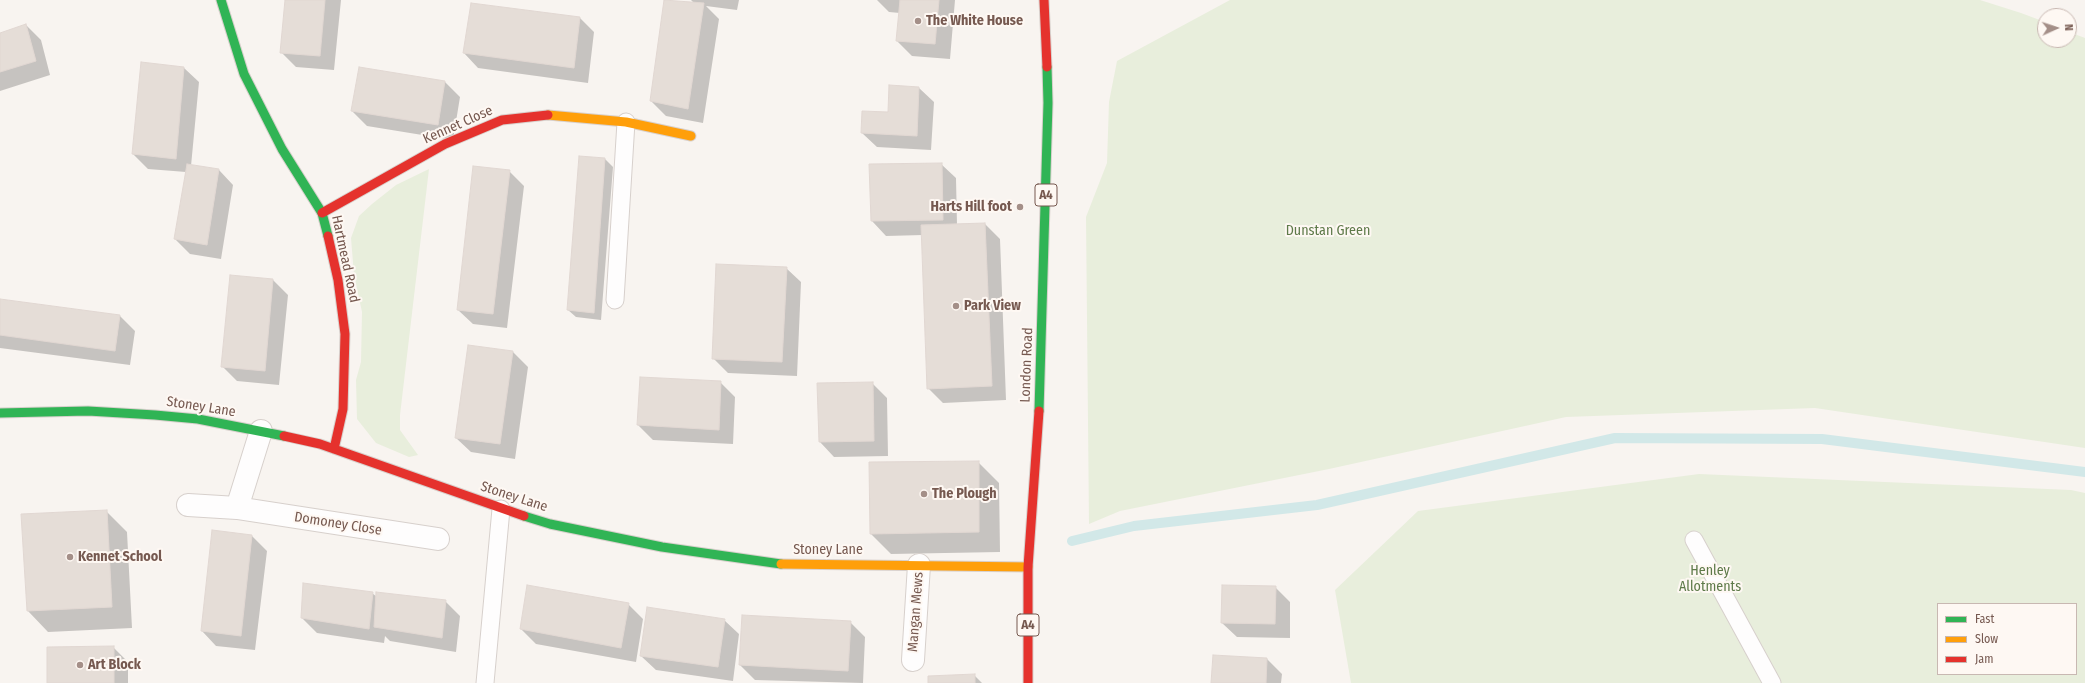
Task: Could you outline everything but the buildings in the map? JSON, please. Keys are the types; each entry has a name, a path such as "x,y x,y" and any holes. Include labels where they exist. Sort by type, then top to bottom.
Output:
{"street":[{"name":"Hartmead Road","path":"222,0 244,74 282,149 322,214 338,280 345,334 343,409 334,449"},
{"name":"London Road","path":"1028,683 1028,567 1041,389 1048,103 1044,0"},
{"name":"Kennet Close","path":"322,214 445,144 502,120 546,115 626,122 691,136"},
{"name":"Stoney Lane","path":"0,413 88,412 155,415 198,419 262,431 320,444 501,509 550,524 662,547 784,564 1028,567"},
{"path":"237,508 262,431"},
{"name":"Domoney Close","path":"188,505 237,508 438,539"},
{"name":"Mangan Mews","path":"913,660 919,565"}],"lane":[{"path":"615,300 626,122"},
{"path":"485,683 501,509"},
{"path":"1694,540 1772,683"}],"green space":[{"name":"Dunstan Green","path":"1230,0 1980,0 2037,19 2037,48 2077,48 2077,35 2085,38 2085,448 1815,408 1566,417 1329,469 1120,511 1089,524 1086,217 1107,163 1109,102 1117,61"},
{"path":"429,169 400,415 400,430 418,455 409,457 376,443 357,419 356,380 361,362 362,312 354,275 351,238 359,216 372,204 396,185"},
{"name":"Henley Allotments","path":"1699,474 2071,490 2085,493 2085,683 1351,683 1335,590 1418,511"}],"waterway":[{"path":"1072,541 1134,526 1317,505 1615,438 1822,439 2085,472"}],"traffic: fast":[{"path":"221,0 244,74 282,149 322,213 328,236"},
{"path":"1039,411 1048,103 1047,67"},
{"path":"0,413 88,411 155,415 198,419 284,436"},
{"path":"524,516 550,524 662,547 781,564"}],"traffic: slow":[{"path":"548,115 626,122 691,136"},
{"path":"781,564 1028,567"}],"traffic: jam":[{"path":"1044,0 1047,67"},
{"path":"322,213 445,144 502,120 548,115"},
{"path":"328,236 338,280 345,334 343,409 334,449"},
{"path":"1028,683 1028,567 1039,411"},
{"path":"284,436 320,444 524,516"}],"place":[{"name":"The White House","path":"918,21"},
{"name":"Harts Hill foot","path":"1020,207"},
{"name":"Park View","path":"956,306"},
{"name":"The Plough","path":"924,494"},
{"name":"Kennet School","path":"70,557"},
{"name":"Art Block","path":"80,665"}]}
